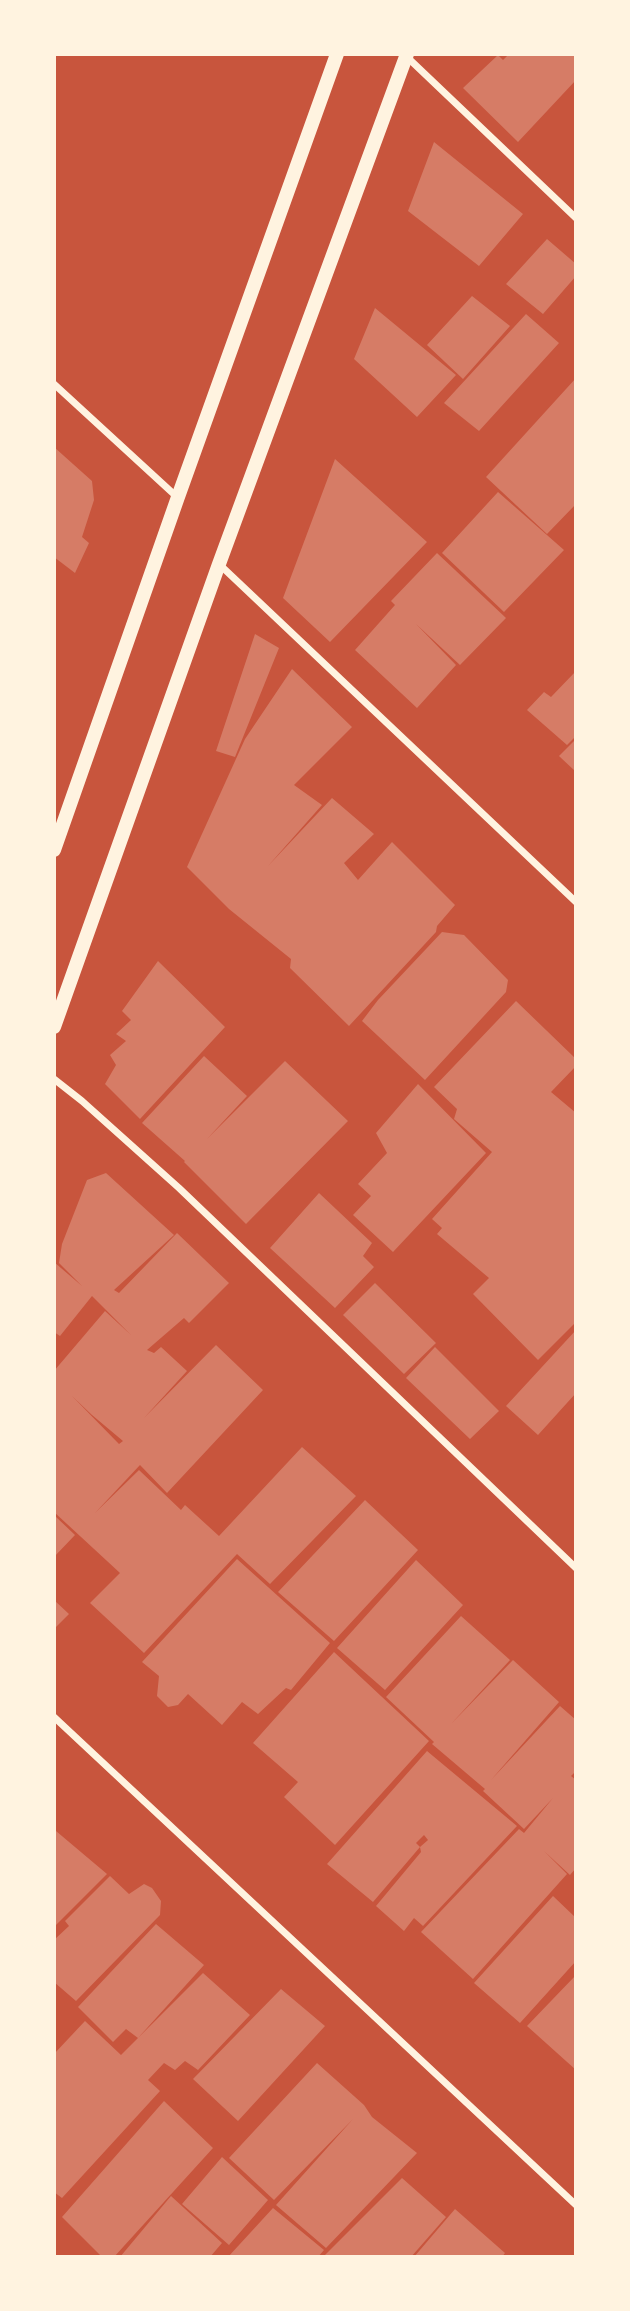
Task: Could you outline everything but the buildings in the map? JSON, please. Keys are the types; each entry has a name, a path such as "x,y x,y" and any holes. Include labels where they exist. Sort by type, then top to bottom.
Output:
{"main road":[{"path":"54,850 337,54"},
{"path":"54,1027 219,564 406,55"}],"street":[{"path":"406,55 576,218"},
{"path":"54,384 178,497"},
{"path":"219,564 576,902"},
{"path":"54,1079 178,1188 576,1568"},
{"path":"54,1717 576,2205"}]}
